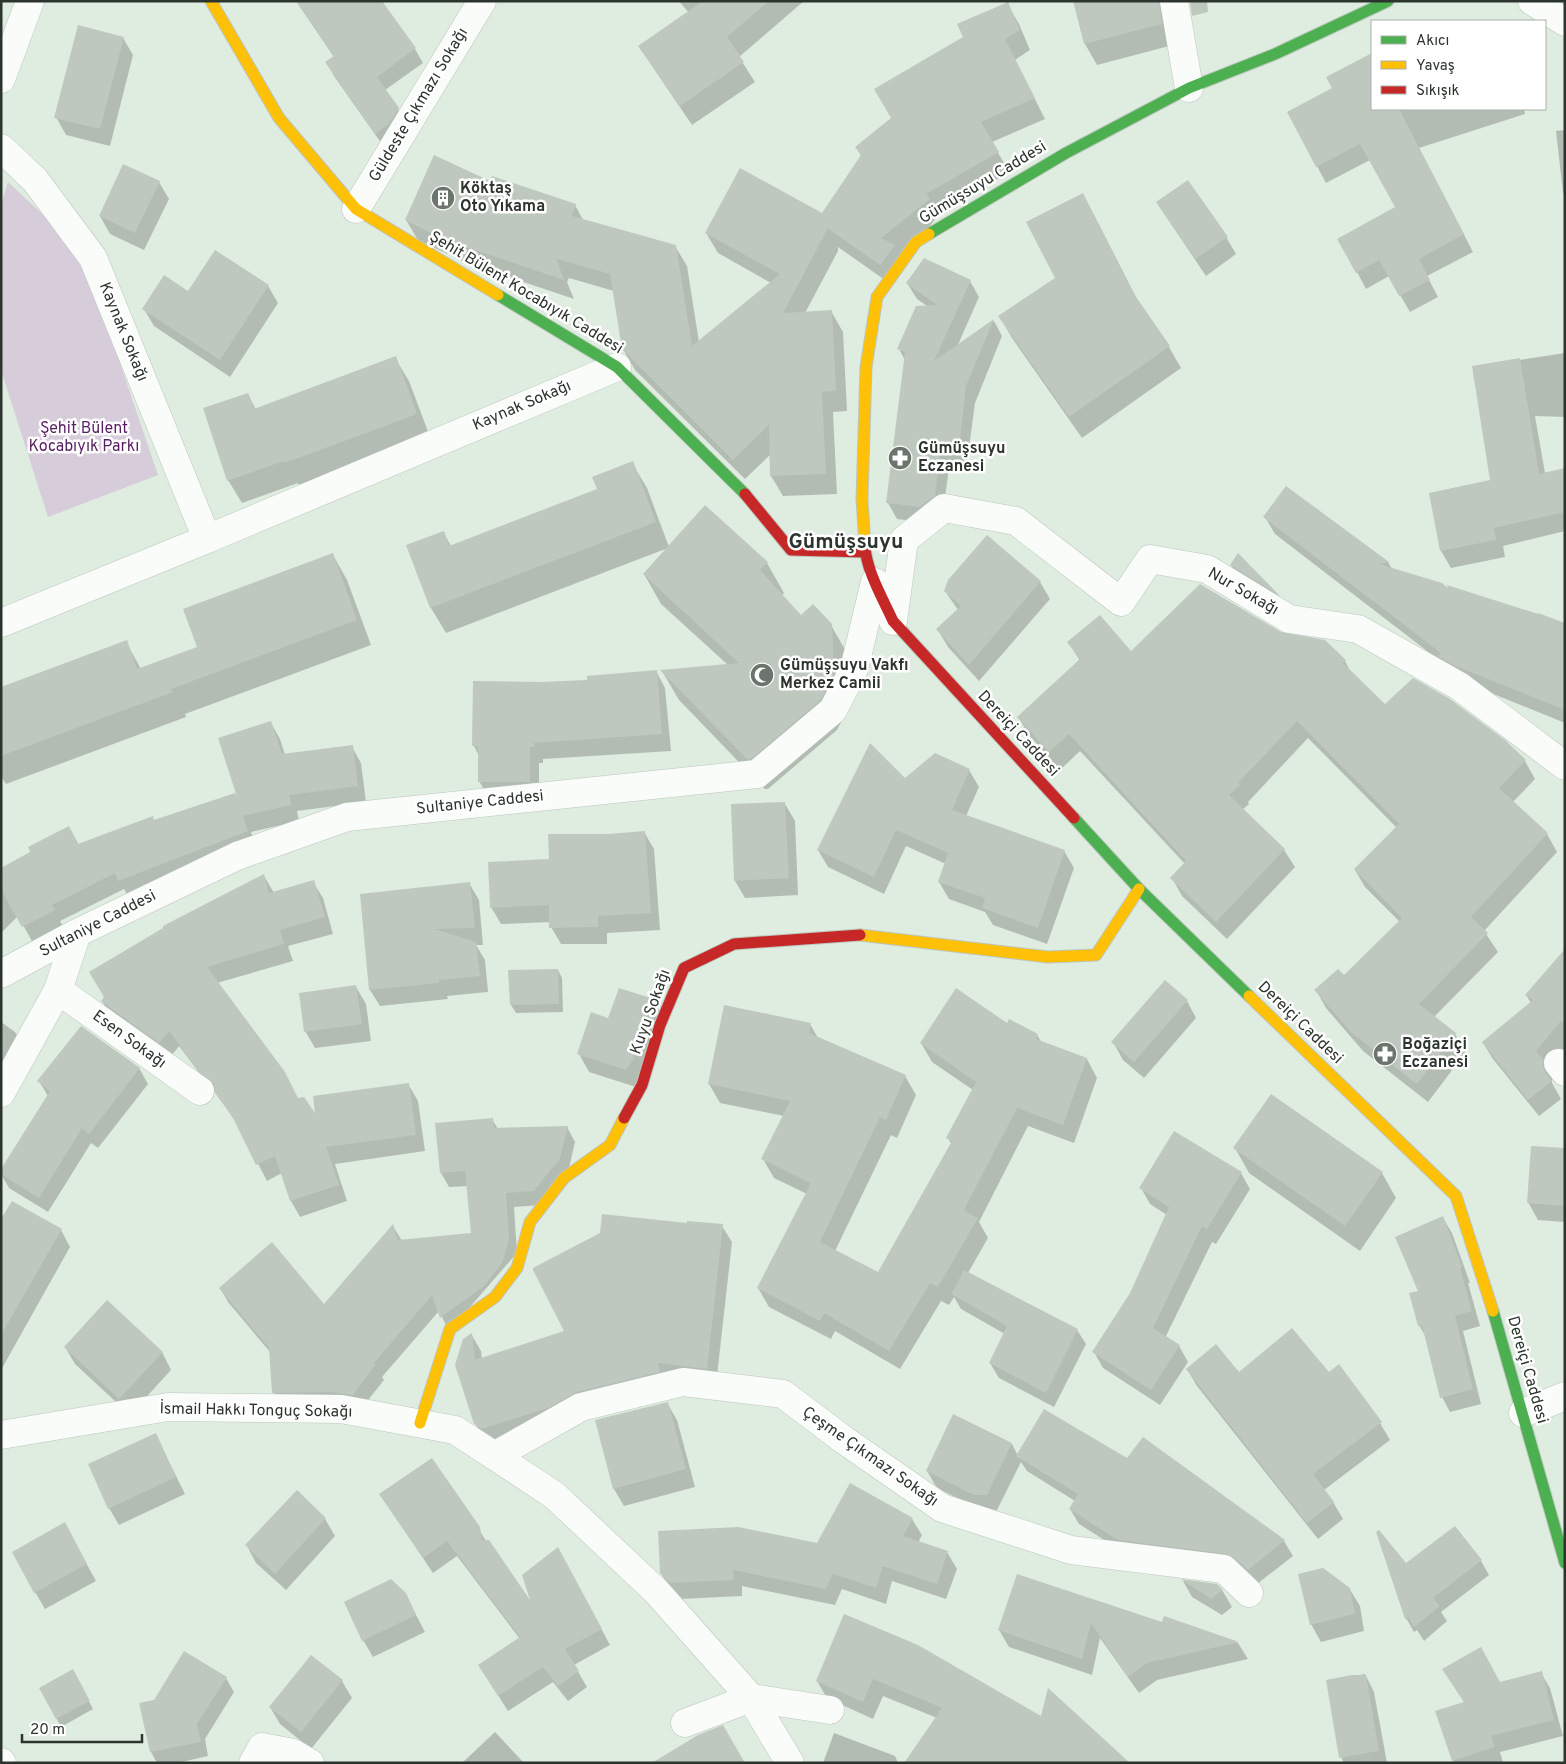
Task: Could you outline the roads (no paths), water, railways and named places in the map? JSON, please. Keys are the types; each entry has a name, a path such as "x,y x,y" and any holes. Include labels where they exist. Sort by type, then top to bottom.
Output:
{"street":[{"path":"1,79 30,1"},
{"name":"Şehit Bülent Kocabıyık Caddesi","path":"211,1 279,118 356,208 617,366 740,489 791,550 865,552"},
{"name":"Güldeste Çıkmazı Sokağı","path":"356,208 482,1"},
{"path":"1174,1 1189,88"},
{"name":"Gümüşsuyu Caddesi","path":"875,582 865,552 862,499 866,367 877,297 916,242 1066,153 1189,88 1275,54 1388,1"},
{"path":"1532,1 1565,22"},
{"name":"Kaynak Sokağı","path":"1,148 35,180 93,258 207,539"},
{"name":"Kaynak Sokağı","path":"1,624 617,366"},
{"name":"Nur Sokağı","path":"893,621 904,540 944,508 1016,522 1121,602 1150,560 1207,569 1289,619 1358,630 1459,686 1565,766"},
{"name":"Dereiçi Caddesi","path":"875,582 893,621 1138,889 1456,1196 1494,1314 1565,1563"},
{"name":"Sultaniye Caddesi","path":"1,974 77,933 237,856 347,816 757,774 833,710 854,669 875,582"},
{"name":"Kuyu Sokağı","path":"420,1423 450,1329 495,1297 517,1268 530,1222 564,1178 610,1146 642,1085 660,1024 684,968 734,944 863,934 1048,957 1096,956 1138,889"},
{"path":"1,1094 58,990 77,933"},
{"name":"Esen Sokağı","path":"58,990 200,1091"},
{"name":"Çeşme Çıkmazı Sokağı","path":"494,1456 581,1406 683,1382 783,1394 844,1440 942,1508 1071,1550 1224,1569 1249,1593"},
{"path":"1523,1413 1565,1396"},
{"name":"İsmail Hakkı Tonguç Sokağı","path":"1,1435 168,1406 341,1409 455,1430 554,1495 656,1591 751,1698 790,1763"},
{"path":"685,1723 751,1698 830,1710"},
{"path":"253,1763 262,1747 293,1753 310,1763"}],"place":[{"name":"Köktaş Oto Yıkama","path":"443,198"},
{"name":"Gümüşsuyu Eczanesi","path":"900,458"},
{"name":"Gümüşsuyu Vakfı Merkez Camii","path":"762,675"},
{"name":"Boğaziçi Eczanesi","path":"1385,1054"}],"district":[{"name":"Gümüşsuyu","path":"846,542"}],"park label":[{"name":"Şehit Bülent Kocabıyık Parkı","path":"84,438"}]}
